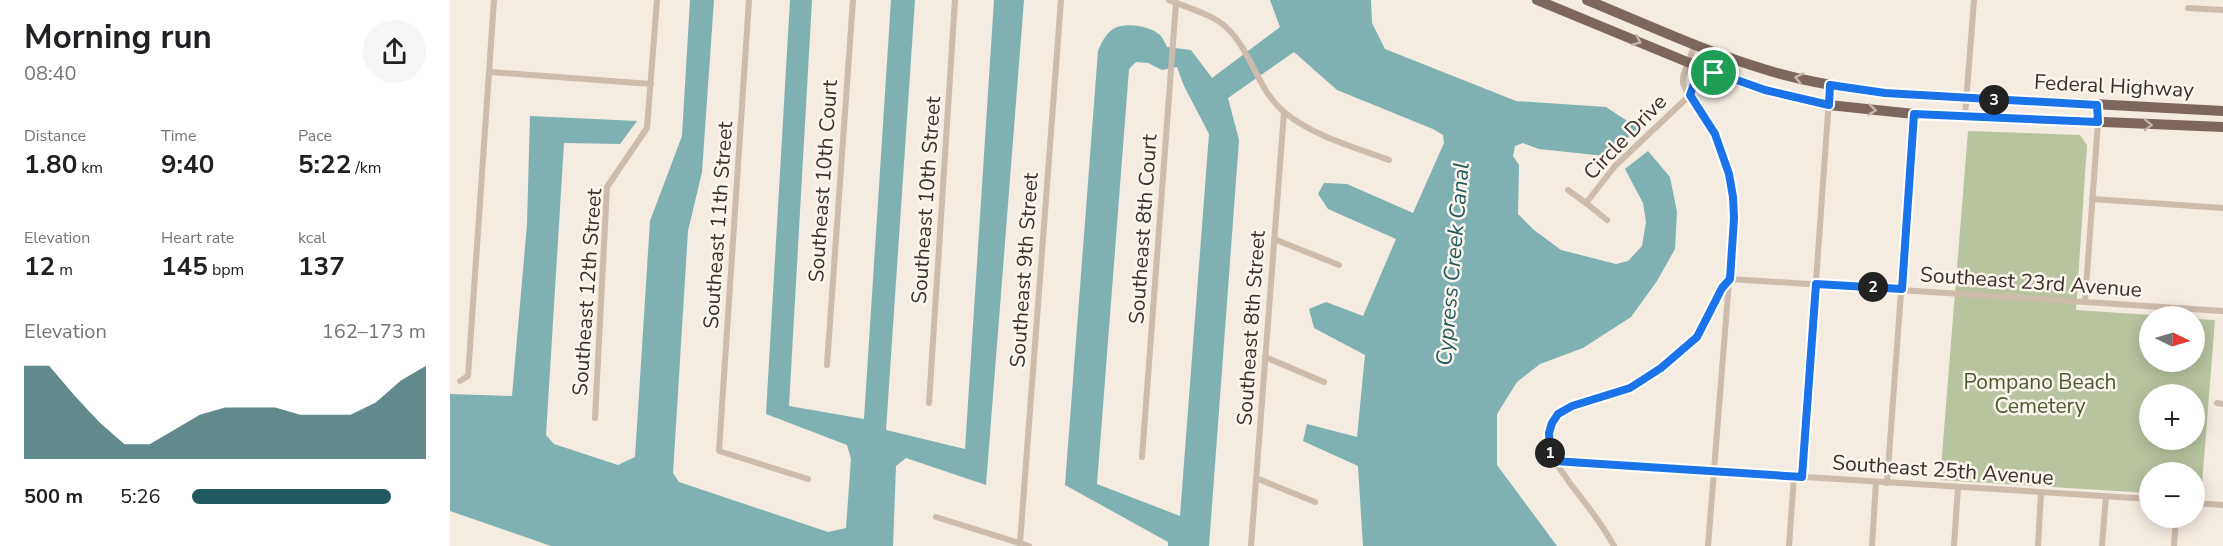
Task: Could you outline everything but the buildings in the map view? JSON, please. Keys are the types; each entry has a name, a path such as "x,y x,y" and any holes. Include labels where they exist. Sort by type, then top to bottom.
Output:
{"main road":[{"name":"Federal Highway","path":"1587,0 1706,49 1768,70 1830,85 1885,93 1967,99 2223,111"},
{"name":"Federal Highway","path":"1544,1 1700,67 1765,90 1829,105 1914,114 2223,127"}],"street":[{"path":"460,381 468,376 495,0"},
{"name":"Southeast 12th Street","path":"595,418 607,187 647,128 657,0"},
{"name":"Southeast 11th Street","path":"749,0 719,451 808,479"},
{"name":"Southeast 10th Court","path":"827,365 853,0"},
{"name":"Southeast 10th Street","path":"929,403 955,0"},
{"name":"Southeast 9th Street","path":"1020,543 1061,0"},
{"path":"1169,0 1217,20 1227,27 1242,48 1261,85 1284,112 1315,131 1389,160"},
{"path":"1965,116 1974,0"},
{"name":"Southeast 8th Court","path":"1142,457 1176,3"},
{"path":"2187,8 2223,10"},
{"path":"1695,44 1683,76 1683,84 1715,134 1729,174 1734,218 1708,546"},
{"path":"1690,95 1706,49"},
{"path":"490,72 651,84"},
{"path":"1790,546 1816,284 1830,85"},
{"name":"Circle Drive","path":"1586,203 1615,166 1690,95"},
{"path":"2085,303 2098,122 2097,105"},
{"name":"Southeast 8th Street","path":"1251,546 1284,112"},
{"path":"1887,483 1914,114"},
{"name":"Circle Drive","path":"1568,190 1606,220"},
{"path":"2092,199 2223,208"},
{"path":"1274,239 1339,265"},
{"path":"1614,546 1554,461 1550,452 1549,433 1552,423 1558,414 1572,406 1630,388 1661,368 1697,337 1722,288 1730,279"},
{"name":"Southeast 23rd Avenue","path":"1730,279 2223,311"},
{"path":"1265,357 1324,382"},
{"name":"Southeast 25th Avenue","path":"1554,461 2139,499"},
{"path":"1256,478 1315,502"},
{"path":"1872,546 1876,482"},
{"path":"1954,546 1959,487"},
{"path":"2038,546 2042,493"},
{"path":"2102,546 2106,496"},
{"path":"2205,504 2223,505"},
{"path":"936,517 1029,546"},
{"path":"2174,546 2175,528"}],"green space":[{"name":"Pompano Beach Cemetery","path":"1968,131 2080,135 2087,145 2076,310 2139,314 2139,372 2205,372 2205,320 2215,320 2205,446 2205,384 2139,384 2139,450 2205,450 2204,462 2139,462 2139,492 1940,480"}],"water":[{"path":"690,0 714,0 702,172 688,231 673,473 679,482 828,532 846,528 851,459 847,445 766,414 790,0 812,0 789,406 864,419 891,0 915,0 886,430 965,449 994,0 1024,0 986,485 906,458 896,466 893,546 551,546 450,511 450,394 512,396 527,224 530,116 637,121 620,144 564,143 546,435 554,444 618,465 635,457 650,221 682,136"},
{"name":"Cypress Creek Canal","path":"1270,0 1371,0 1372,23 1385,49 1516,101 1606,107 1638,128 1615,150 1605,156 1539,149 1523,143 1515,146 1513,156 1519,165 1518,214 1534,230 1561,250 1616,264 1628,261 1642,246 1646,222 1643,203 1625,169 1648,151 1670,177 1677,212 1675,249 1657,281 1631,317 1583,348 1540,364 1517,382 1497,414 1497,465 1557,546 1363,546 1358,466 1303,441 1307,424 1357,437 1365,355 1314,328 1309,309 1326,302 1363,316 1396,239 1328,209 1318,194 1324,183 1347,184 1413,213 1444,143 1443,135 1433,129 1337,90 1294,52 1228,98 1239,140 1209,546 1168,546 1168,542 1065,485 1098,51 1106,35 1115,28 1125,25 1145,27 1160,35 1167,47 1191,50 1212,78 1280,27","holes":["1136,62 1148,63 1162,70 1177,67 1184,86 1209,134 1180,516 1097,484 1129,69"]}],"route":[{"path":"1700,67 1714,73 1765,90 1829,105 1830,85 1885,93 2097,105 2098,122 1914,114 1902,289 1816,284 1802,477 1554,461 1550,452 1549,433 1558,414 1572,406 1630,388 1661,368 1697,337 1722,288 1730,279 1734,218 1729,174 1715,134 1690,95 1700,67"}]}
